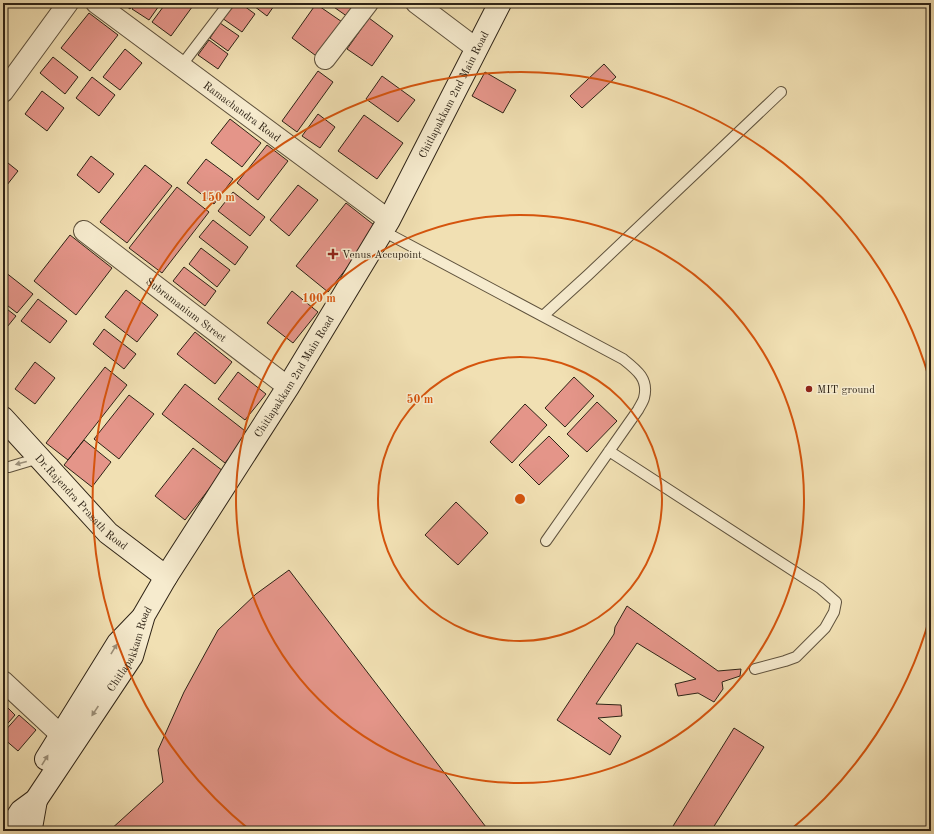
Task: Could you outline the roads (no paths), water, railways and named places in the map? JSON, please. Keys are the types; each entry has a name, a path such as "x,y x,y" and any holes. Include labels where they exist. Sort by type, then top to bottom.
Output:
{"street":[{"path":"3,92 68,3"},
{"name":"Ramachandra Road","path":"96,3 181,66 386,225"},
{"path":"325,59 368,3"},
{"path":"416,3 477,49"},
{"name":"Chitlapakkam 2nd Main Road","path":"144,615 166,577 288,388 386,225 500,3"},
{"name":"Subramanium Street","path":"84,231 288,388"},
{"name":"Dr.Rajendra Prasath Road","path":"3,418 108,533 166,577"},
{"name":"Chitlapakkam Road","path":"20,814 61,735 118,643 144,615"},
{"name":"Chitlapakkam Road","path":"20,814 132,656 144,615"},
{"path":"3,681 61,735"}],"lane":[{"path":"181,66 229,3"},
{"path":"543,316 781,92"},
{"path":"386,225 543,316 623,359 638,371 646,384 644,399 638,410 546,541"},
{"path":"609,451 820,588 836,602 834,612 825,628 796,657 755,669"},
{"path":"3,467 9,467 39,458"}],"place":[{"name":"Venus Accupoint","path":"333,254"},
{"name":"MIT ground","path":"809,389"}]}
